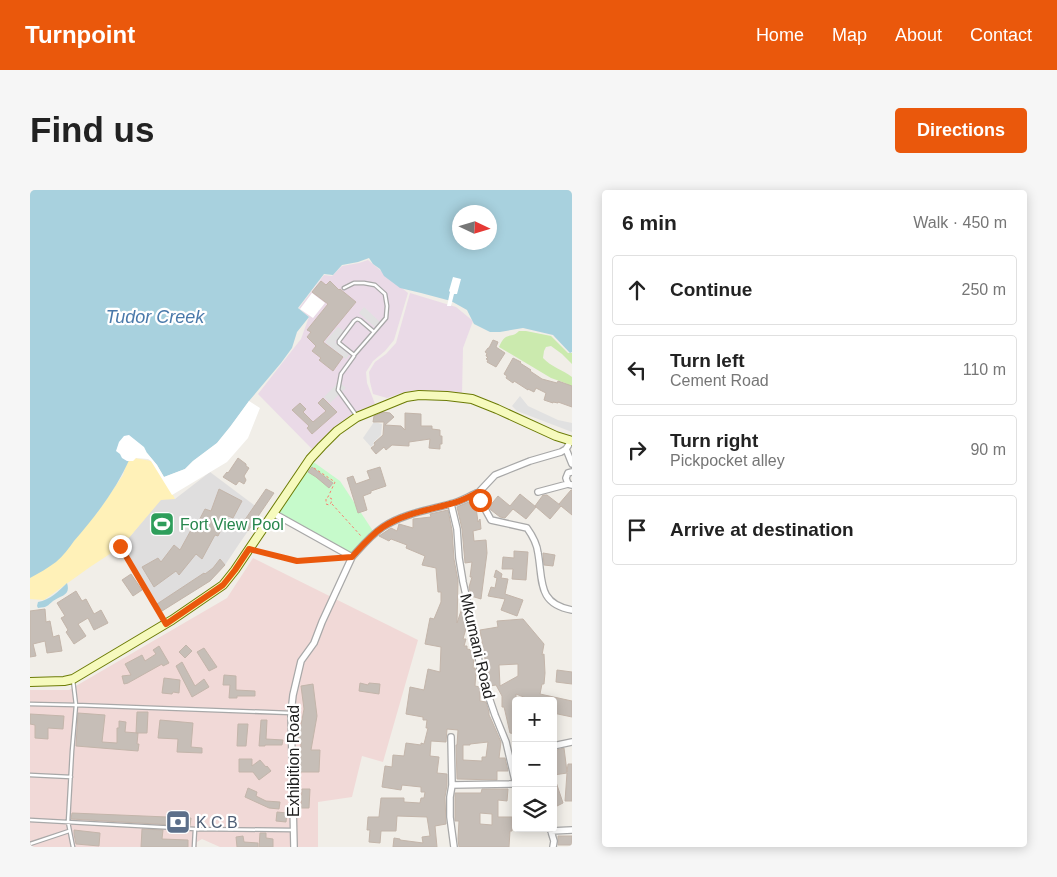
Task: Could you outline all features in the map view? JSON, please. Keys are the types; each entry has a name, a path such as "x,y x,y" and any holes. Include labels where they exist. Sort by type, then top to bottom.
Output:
{"main road":[{"path":"30,682 73,679 166,624 223,585 307,463 337,431 357,417 406,397 419,395 447,396 472,400 572,441"}],"street":[{"path":"572,441 561,452 530,461 495,475 479,492 480,500 491,520 527,528 538,551 542,581 550,601 561,608 572,610"},
{"path":"566,449 572,464"},
{"path":"538,492 570,485 566,478 568,473 572,472"},
{"name":"Exhibition Road","path":"294,847 291,713 293,696 301,661 314,643 352,557 382,528 399,519 451,504 479,492"},
{"name":"Mkumani Road","path":"451,504 457,529 463,582 481,674 494,715 512,760"},
{"path":"273,513 352,557"},
{"path":"451,737 452,785 450,817 454,847"},
{"path":"557,745 572,742"},
{"path":"452,785 512,785"},
{"path":"557,830 572,830"},
{"path":"551,832 554,841 553,847"}],"lane":[{"path":"344,288 354,283 376,285 384,294 387,306 386,318 354,355 341,374 338,390 357,417"},
{"path":"354,355 338,341 354,321 360,320 374,332"},
{"path":"73,679 76,704 68,822 73,847"},
{"path":"30,704 76,704 291,713"},
{"path":"30,775 71,777"},
{"path":"30,820 195,828 294,830"},
{"path":"194,847 195,828"},
{"path":"30,844 69,831"}],"path":[{"path":"307,463 335,482 326,498 326,504 329,505 331,503"},
{"path":"328,497 332,499 331,503 361,537"},
{"path":"120,546 166,624"},
{"path":"249,549 297,561 352,557"}],"shaded area":[{"path":"368,260 408,293 394,340 373,361 366,372 367,383 375,404 353,413 312,449 258,394 301,339 309,317 299,308 324,275 332,276 342,266"},
{"path":"410,293 456,307 473,321 463,348 462,395 416,390 387,398 373,394 369,372 375,362 396,343"},
{"path":"364,307 381,323 377,329 359,313"},
{"path":"338,327 344,331 335,342 349,355 346,359 325,342"},
{"path":"339,382 346,388 330,403 324,397"},
{"path":"520,396 528,406 558,420 572,423 572,432 517,411 512,406"},
{"path":"374,422 382,424 381,435 371,447 363,438"},
{"path":"210,472 262,511 216,575 162,611 122,546 161,499 175,499"},
{"path":"253,558 418,640 383,762 362,756 352,797 318,802 318,847 220,847 202,839 197,842 197,847 30,847 30,690 69,690 227,598"}],"green space":[{"path":"519,331 551,336 568,353 572,353 572,364 551,346 546,347 543,358 572,377 572,387 551,378 499,347 506,337"},
{"path":"312,461 340,481 373,531 352,557 274,512"}],"sand":[{"path":"135,458 151,461 162,473 175,499 161,500 122,546 44,600 30,599 30,577 97,513 123,475 127,461"}],"water":[{"name":"Tudor Creek","path":"30,190 572,190 572,352 570,353 553,335 523,328 490,332 474,324 467,310 451,301 400,288 384,276 369,258 342,265 333,275 324,274 298,308 309,317 297,332 292,348 217,443 185,469 164,477 147,453 130,458 119,480 90,522 66,552 47,568 30,578"},
{"name":"Fort View Pool","path":"169,513 172,520 164,531 159,532 154,526 155,523"},
{"path":"67,583 68,590 64,595 47,606 38,608 38,602 50,597"}],"pier":[{"path":"453,277 461,279 451,306 447,306 449,291"},
{"path":"312,293 325,303 313,318 300,309"},
{"path":"249,401 260,408 248,438 227,462 172,495 151,461 136,458 133,461 127,461 116,451 119,442 124,436 129,435 144,447 164,477 185,469 217,443"}],"building":[{"path":"321,281 326,285 330,281 356,302 323,342 343,357 333,371 319,360 321,358 312,351 316,346 307,337 311,332 307,330 328,304 312,292"},
{"path":"493,340 498,342 496,347 505,353 496,367 487,362 488,360 486,359 488,357 485,352"},
{"path":"513,358 542,379 557,383 558,381 572,386 572,407 544,400 546,393 536,388 534,392 528,390 506,378 507,376 504,374"},
{"path":"323,398 337,412 312,434 307,428 309,426 292,410 300,403 306,409 303,412 313,422 326,411 318,403"},
{"path":"383,412 390,413 394,417 385,425 401,426 405,430 405,413 421,414 421,426 432,426 432,429 440,430 442,444 440,444 440,449 429,448 430,439 409,442 409,446 392,445 386,450 384,447 376,454 371,448 383,435 384,422 373,422 374,416"},
{"path":"238,458 249,468 244,476 246,480 244,484 239,481 236,485 223,477"},
{"path":"312,467 333,483 329,488 308,472"},
{"path":"380,467 386,486 363,496 367,510 358,513 347,478 353,476 356,484 370,479 367,471"},
{"path":"219,489 242,501 233,518 228,516 218,536 215,535 202,559 196,554 179,575 176,571 154,587 142,567 158,558 161,562 174,545 180,550 191,530 193,532 205,509 211,511"},
{"path":"266,489 274,493 248,531 242,524"},
{"path":"571,490 572,515 561,506 550,519 535,506 543,495 547,495 560,505"},
{"path":"520,494 536,507 526,519 513,509 505,518 500,517 489,507 498,496 510,506"},
{"path":"475,500 478,522 480,519 481,529 473,531 474,541 486,540 487,553 481,599 471,596 469,587 472,577 470,577 472,562 465,563 462,529 457,507"},
{"path":"448,510 458,581 457,623 463,605 467,625 463,639 466,639 464,646 472,650 473,668 475,668 476,672 475,686 480,687 480,701 486,702 489,715 501,742 499,758 505,758 508,771 497,771 497,780 457,779 456,745 458,730 447,729 446,742 431,741 430,756 439,757 437,773 447,774 445,797 446,824 435,826 437,847 393,847 394,838 423,843 422,837 430,836 427,817 397,816 396,831 381,831 380,843 369,842 370,830 367,830 368,817 379,817 381,798 404,798 404,802 420,803 421,798 424,798 425,792 421,792 421,787 402,785 401,790 382,787 385,766 392,767 393,755 404,756 406,743 424,744 428,728 426,728 427,720 423,720 423,717 406,714 410,687 424,690 428,669 440,672 441,647 425,644 430,618 434,619 441,602 441,592 438,592 436,568 422,565 425,556 406,548 407,545 391,539 389,541 379,536 391,528 397,531 399,524 413,528 413,519 431,517 430,514","holes":["488,742 486,757 482,757 482,761 463,760 463,745"]},
{"path":"514,551 528,552 526,580 512,579 513,569 502,569 503,557 514,558"},
{"path":"543,553 555,555 553,566 544,565"},
{"path":"220,559 225,565 210,581 162,611 157,604 205,574"},
{"path":"496,570 502,574 501,578 508,579 505,594 523,600 517,616 501,610 505,599 488,596 491,587 495,588 497,578 494,577"},
{"path":"131,574 142,590 133,596 122,580"},
{"path":"76,591 82,601 86,599 94,614 101,610 108,623 94,630 88,618 78,624 86,636 74,644 66,632 68,630 61,618 65,616 57,603"},
{"path":"45,609 46,622 50,621 53,637 59,635 62,651 47,653 45,641 33,644 36,656 30,657 30,611"},
{"path":"523,619 544,644 542,655 544,654 545,673 544,684 542,684 540,694 554,697 524,697 516,694 516,697 512,697 512,733 510,733 504,707 502,707 502,696 496,685 490,686 480,630 498,627 497,621","holes":["518,664 518,676 500,686 499,665"]},
{"path":"186,645 192,651 185,658 179,652"},
{"path":"159,646 169,663 163,666 162,664 124,684 122,676 131,675 125,664 142,655 145,661 156,654 153,650"},
{"path":"204,648 217,667 209,671 197,652"},
{"path":"182,662 195,686 204,679 209,687 192,697 176,666"},
{"path":"557,670 572,672 572,684 556,682"},
{"path":"224,675 236,676 236,690 255,691 255,696 229,698 230,685 223,685"},
{"path":"164,678 180,680 179,693 162,693"},
{"path":"360,683 368,685 369,683 380,684 379,694 359,691"},
{"path":"313,684 317,716 311,750 320,750 319,772 300,772 301,742 298,741 304,709 301,686"},
{"path":"557,698 572,701 572,717 557,714"},
{"path":"137,712 148,712 147,733 136,733"},
{"path":"78,713 105,715 102,742 117,743 119,721 126,722 125,732 138,733 138,751 76,746"},
{"path":"30,714 64,716 63,729 48,728 48,739 35,738 35,725 30,724"},
{"path":"160,720 193,723 191,747 202,748 202,753 177,752 178,739 158,738"},
{"path":"261,720 267,720 266,739 283,740 282,745 259,746"},
{"path":"238,724 248,724 246,746 237,746"},
{"path":"564,748 567,772 568,764 572,764 572,801 565,801 567,773 557,775 557,750"},
{"path":"239,759 252,759 252,766 260,760 271,771 259,780 253,772 239,772"},
{"path":"557,785 563,803 557,806"},
{"path":"248,788 257,792 256,796 266,801 280,802 279,809 269,808 245,797"},
{"path":"302,789 310,789 309,808 301,808"},
{"path":"482,789 508,789 507,801 498,800 498,817 512,817 509,847 459,847 459,821 455,821 455,793 481,793","holes":["480,813 492,814 492,825 480,824"]},
{"path":"277,812 287,813 286,822 276,821"},
{"path":"72,813 191,818 190,826 71,819"},
{"path":"142,829 163,830 162,839 188,840 188,847 141,847"},
{"path":"74,830 100,833 99,846 76,844"},
{"path":"260,833 266,833 266,838 273,839 273,847 259,847"},
{"path":"243,836 244,842 258,843 258,847 237,847 236,837"},
{"path":"558,836 572,836 572,845 558,845"}],"place":[{"name":"Fort View Pool","path":"162,524"},
{"name":"K C B","path":"178,822"}],"route":[{"path":"120,546 166,624 223,585 249,549 297,561 352,557 382,528 399,519 451,504 479,492 480,500"}]}
